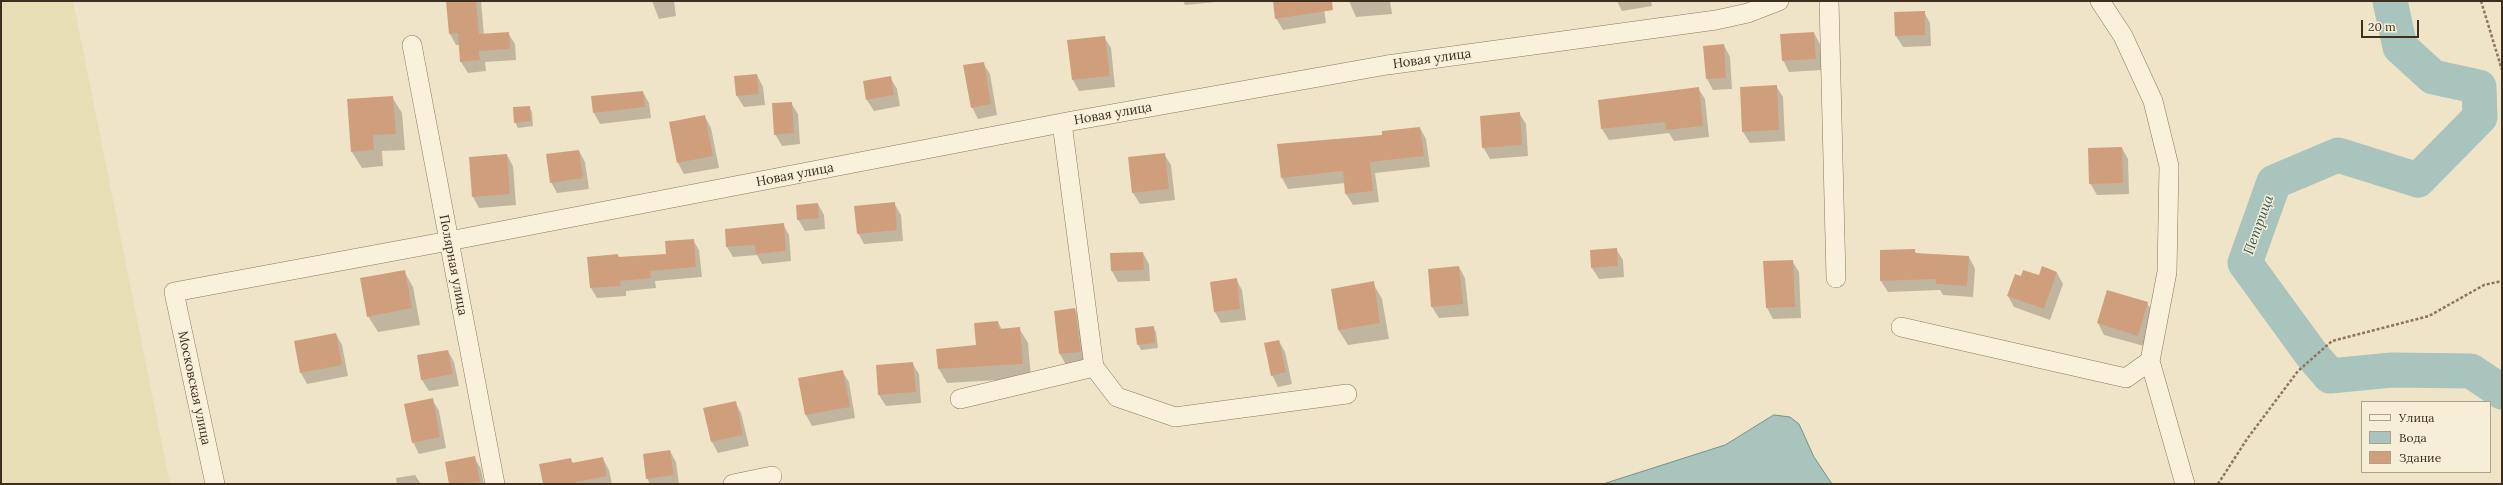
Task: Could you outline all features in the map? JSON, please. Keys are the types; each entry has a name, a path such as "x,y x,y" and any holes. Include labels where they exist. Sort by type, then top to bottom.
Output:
{"street":[{"name":"Новая улица","path":"174,292 1062,124 1388,65 1716,20 1748,13 1779,1"},
{"path":"1829,1 1836,278"},
{"path":"2100,1 2123,36 2153,100 2169,166 2168,272 2150,361 2185,484"},
{"name":"Полярная улица","path":"412,46 495,484"},
{"path":"1062,124 1094,366 1117,397 1175,417 1347,394"},
{"name":"Московская улица","path":"174,292 215,484"},
{"path":"1901,327 2126,378 2150,361"},
{"path":"960,399 1094,366"},
{"path":"734,484 772,476"}],"path":[{"path":"2481,1 2502,70"},
{"path":"2218,484 2247,439 2298,370 2332,341 2429,316 2484,285 2502,281"}],"shaded area":[{"path":"1,1 73,1 170,484 1,484"}],"water":[{"path":"1774,415 1790,417 1799,424 1814,457 1832,484 1603,484 1725,445"}],"building":[{"path":"446,1 476,1 479,34 509,32 510,49 479,51 480,60 460,62 458,33 449,34"},
{"path":"1273,1 1332,1 1333,10 1275,19"},
{"path":"1925,11 1925,35 1895,36 1894,12"},
{"path":"1814,32 1816,59 1782,61 1780,34"},
{"path":"1105,36 1110,76 1072,80 1067,40"},
{"path":"1724,44 1726,78 1706,79 1703,46"},
{"path":"984,62 991,104 971,108 963,65"},
{"path":"757,74 759,94 736,96 734,76"},
{"path":"891,76 894,95 866,100 863,81"},
{"path":"1777,85 1779,130 1742,132 1740,87"},
{"path":"1699,87 1703,126 1666,130 1665,122 1601,129 1598,100"},
{"path":"643,91 645,107 593,113 591,96"},
{"path":"393,96 396,134 373,135 374,150 351,152 347,99"},
{"path":"792,102 794,133 774,135 772,103"},
{"path":"530,106 531,121 514,123 513,107"},
{"path":"1520,112 1522,145 1482,148 1480,116"},
{"path":"705,115 713,156 677,163 669,122"},
{"path":"1420,127 1424,156 1370,162 1373,191 1345,194 1343,171 1281,178 1277,144 1382,135 1382,131"},
{"path":"2122,147 2123,183 2089,184 2088,148"},
{"path":"579,150 583,178 550,183 546,154"},
{"path":"1165,153 1169,189 1132,193 1128,157"},
{"path":"507,154 510,194 472,197 469,157"},
{"path":"895,202 897,230 857,234 854,206"},
{"path":"818,203 819,218 797,220 796,205"},
{"path":"784,223 786,251 756,254 755,245 726,247 725,229"},
{"path":"694,239 696,267 650,271 651,278 620,281 621,286 590,288 587,257 618,254 618,257 666,254 665,241"},
{"path":"1617,248 1618,266 1591,268 1590,250"},
{"path":"1915,249 1915,253 1969,256 1967,286 1936,284 1936,279 1880,281 1880,250"},
{"path":"1143,252 1144,270 1111,271 1110,253"},
{"path":"1793,260 1795,307 1766,308 1763,261"},
{"path":"1459,266 1463,304 1431,307 1428,269"},
{"path":"2042,266 2057,272 2044,309 2007,296 2015,274 2021,276 2023,270 2039,275"},
{"path":"405,270 412,308 367,317 360,278"},
{"path":"1237,278 1240,309 1214,312 1210,282"},
{"path":"1374,281 1380,323 1338,330 1331,289"},
{"path":"2107,290 2148,302 2138,336 2097,323"},
{"path":"1075,308 1081,352 1059,354 1054,311"},
{"path":"998,321 999,329 1020,327 1023,364 938,369 936,349 976,345 974,323"},
{"path":"1154,326 1155,343 1137,345 1135,328"},
{"path":"336,333 342,365 300,373 294,341"},
{"path":"1279,340 1286,372 1271,376 1264,343"},
{"path":"448,350 453,374 421,380 417,355"},
{"path":"913,362 916,392 878,395 876,365"},
{"path":"843,370 850,407 805,415 798,378"},
{"path":"433,398 440,437 412,443 404,404"},
{"path":"736,401 743,435 711,442 703,408"},
{"path":"670,450 674,475 646,479 643,454"},
{"path":"475,456 480,482 449,484 445,462"},
{"path":"603,457 607,476 576,482 576,484 543,484 539,464 571,458 572,463"}],"waterway":[{"name":"Петрица","path":"2390,1 2400,47 2433,77 2479,87 2480,117 2418,180 2338,155 2274,182 2245,263 2312,355 2330,376 2392,370 2471,371 2502,392"}]}
